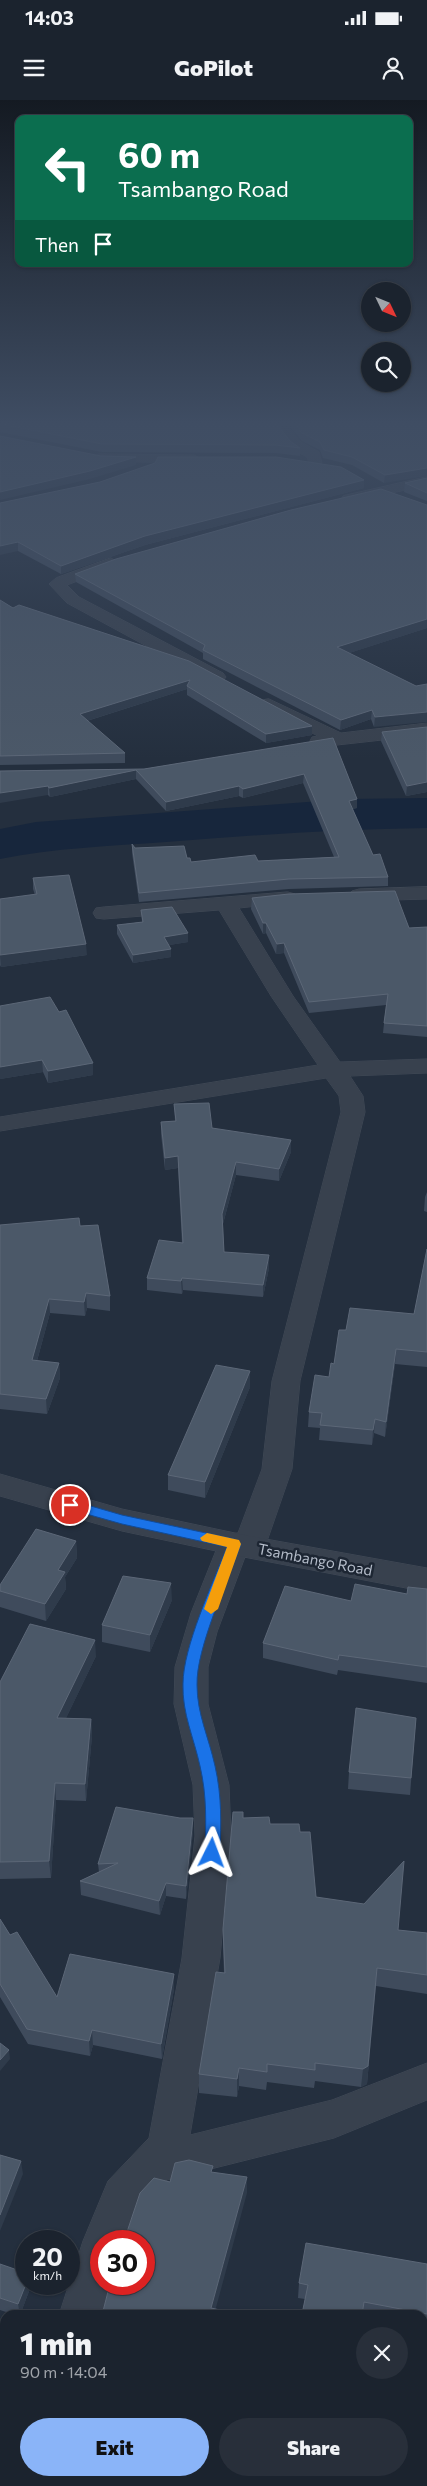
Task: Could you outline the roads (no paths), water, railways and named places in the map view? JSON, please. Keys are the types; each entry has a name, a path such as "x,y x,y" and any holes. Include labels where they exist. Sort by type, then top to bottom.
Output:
{"street":[{"path":"130,558 93,568 57,584 73,600 232,685"},
{"path":"258,698 337,738"},
{"path":"298,744 427,729"},
{"path":"339,896 427,894"},
{"path":"104,913 309,897"},
{"path":"108,2230 123,2194 155,2163 168,2145 199,1966 211,1870 214,1802 207,1764 193,1718 190,1684 195,1651 278,1469 286,1381 353,1112 351,1096 331,1070 282,996 225,903"},
{"path":"0,1124 331,1070 427,1066"},
{"name":"Tsambango Road","path":"0,1485 122,1520 427,1580"},
{"path":"155,2163 334,2119 400,2094 427,2081"},
{"path":"83,2310 90,2286"}],"waterway":[{"path":"0,844 36,837 244,821 347,814 427,813"}]}
